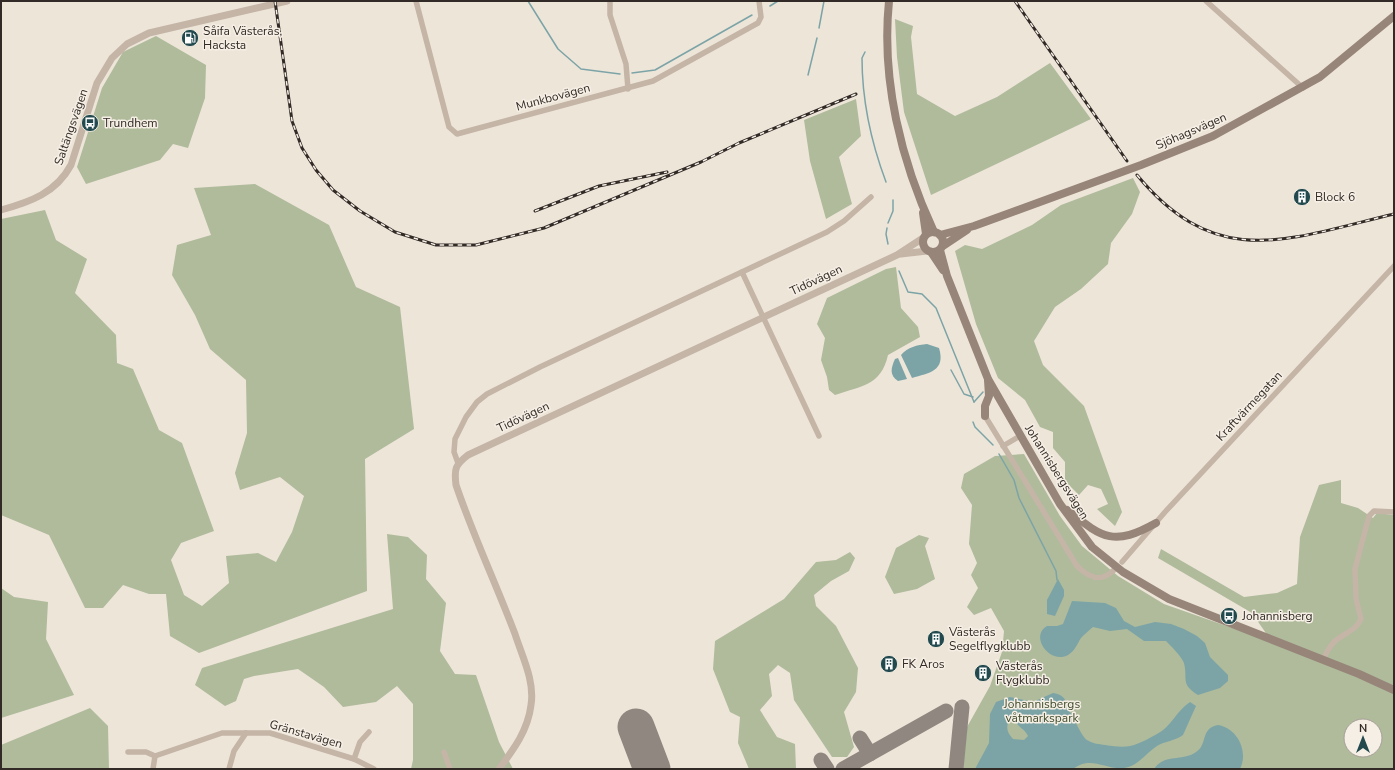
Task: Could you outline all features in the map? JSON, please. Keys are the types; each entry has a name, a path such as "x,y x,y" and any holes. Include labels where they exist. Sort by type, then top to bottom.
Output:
{"main road":[{"path":"889,1 887,45 891,85 902,143 922,206 943,241 941,248 929,252 922,243 924,236 922,206"},
{"name":"Sjöhagsvägen","path":"937,233 974,226 1141,165 1213,136 1303,88 1328,71 1394,16"},
{"name":"Sjöhagsvägen","path":"941,248 974,226"},
{"path":"924,236 937,233"},
{"name":"Johannisbergsvägen","path":"941,248 947,276 988,379 1060,504 1092,547 1140,583 1169,599 1359,674 1394,690"},
{"name":"Johannisbergsvägen","path":"929,252 947,276"},
{"path":"985,416 985,406 989,396 988,379"},
{"path":"1060,504 1090,528 1105,536 1119,538 1128,537 1156,523"}],"street":[{"name":"Saltängsvägen","path":"1,210 37,198 54,187 65,176 97,83 112,58 127,44 157,31 287,1"},
{"name":"Munkbovägen","path":"416,1 448,127 457,134 653,81 758,23 761,18 759,1"},
{"path":"610,1 610,15 626,64 628,89"},
{"path":"1206,1 1303,88"},
{"path":"500,769 516,746 528,721 532,698 525,663 508,615 456,485 455,473 458,463 453,448 459,430 470,410 487,394 540,367 834,228 871,197"},
{"name":"Tidövägen","path":"458,463 468,455 897,254 924,236"},
{"name":"Tidövägen","path":"897,254 929,252"},
{"name":"Kraftvärmegatan","path":"1122,562 1156,523 1394,266"},
{"path":"742,272 819,436"},
{"path":"985,416 1077,566 1085,575 1095,579 1108,576 1114,570"},
{"path":"1003,446 1020,436"},
{"path":"1323,660 1331,646 1341,637 1353,630 1361,619 1356,599 1355,569 1369,516 1374,511 1394,512"},
{"path":"229,769 234,751 246,732"},
{"path":"354,760 360,742 368,732"},
{"name":"Gränstavägen","path":"155,756 222,733 270,733 354,760 374,769"},
{"path":"128,752 146,752 155,756 153,769"},
{"path":"444,752 450,769"}],"green space":[{"path":"895,19 913,26 911,37 917,94 955,116 997,97 1050,63 1091,119 931,195 904,112 897,57"},
{"path":"156,36 206,65 205,98 188,148 173,144 160,160 86,184 77,167 102,88 123,52"},
{"path":"856,99 861,136 839,157 852,204 826,219 810,161 804,120"},
{"path":"1133,178 1140,192 1132,214 1111,243 1108,264 1081,289 1055,307 1034,341 1043,365 1084,406 1122,512 1115,526 1097,509 1108,504 1101,489 1088,485 1079,495 1065,481 1065,462 1053,448 1053,432 1040,427 1025,400 998,378 976,324 955,251 965,245 982,249 1032,225 1061,205"},
{"path":"255,184 329,225 356,287 400,307 414,429 365,459 367,591 199,653 170,636 166,594 149,594 123,585 103,608 85,608 49,535 1,515 1,219 45,210 56,240 87,259 75,293 116,335 117,363 133,369 159,430 182,443 214,531 181,543 171,560 184,595 202,606 229,583 226,556 258,553 276,562 292,532 304,496 280,477 240,490 235,473 247,433 246,380 210,349 195,315 172,275 177,245 211,235 194,188"},
{"path":"896,267 901,308 918,327 920,337 888,355 885,365 875,379 861,387 835,395 829,390 827,377 821,360 825,338 817,324 827,298 886,269"},
{"name":"Johannisbergs våtmarkspark","path":"1024,454 1060,516 1082,546 1118,576 1164,604 1272,642 1252,613 1158,558 1161,549 1244,597 1277,593 1297,584 1300,537 1319,485 1341,480 1341,503 1358,508 1373,518 1377,513 1394,515 1394,769 963,769 967,727 990,686 1002,652 1004,631 991,608 974,615 967,607 978,588 971,575 977,563 969,544 972,505 961,488 964,474 995,456"},
{"path":"387,534 408,537 427,555 426,579 446,603 440,651 455,674 476,675 499,742 513,769 411,769 413,760 413,704 397,686 376,702 343,707 324,687 298,669 244,679 236,701 225,706 195,685 202,668 393,609"},
{"path":"919,535 929,538 925,546 935,579 917,589 894,594 885,577 896,548"},
{"path":"850,552 855,558 849,571 831,581 814,595 816,606 836,626 858,668 856,692 844,712 854,747 847,757 832,757 794,700 790,673 778,665 769,674 772,696 760,710 777,737 795,744 796,769 749,769 738,743 740,717 730,712 713,669 715,641 784,599 816,562 836,560"},
{"path":"1,588 14,597 48,602 46,639 74,695 1,718"},
{"path":"90,708 108,726 109,769 1,769 1,745"}],"water":[{"path":"927,344 939,348 941,356 940,362 934,370 912,378 901,355 913,347"},
{"path":"898,358 907,379 898,381 893,376 892,371 895,359"},
{"path":"1058,579 1064,590 1064,596 1055,616 1047,614 1047,600"},
{"path":"1072,601 1105,603 1116,608 1124,621 1135,627 1155,622 1171,624 1184,629 1197,636 1205,643 1210,657 1228,675 1228,681 1220,688 1198,695 1189,688 1187,684 1183,660 1166,641 1144,641 1127,629 1110,631 1093,627 1081,638 1068,655 1061,657 1049,653 1041,642 1040,636 1042,631 1047,626 1057,626 1063,624"},
{"path":"1053,693 1062,696 1080,731 1087,740 1096,744 1121,747 1132,746 1162,731 1181,709 1190,702 1196,706 1183,735 1177,739 1157,746 1129,767 1117,768 1086,763 1073,769 975,769 989,743 990,714 996,702 1010,697 1033,702","holes":["1011,721 1016,722 1028,736 1024,740 1013,739 1008,731 1008,723"]},
{"path":"1218,725 1231,731 1240,741 1243,755 1240,769 1154,769 1163,761 1185,757 1196,752 1200,749 1206,733 1212,727"}],"waterway":[{"path":"528,1 558,49 581,69 620,74"},
{"path":"770,6 778,1"},
{"path":"819,28 824,1"},
{"path":"632,73 655,70 752,15"},
{"path":"808,75 817,38"},
{"path":"865,52 862,58 862,74 868,121 886,182"},
{"path":"888,223 893,211 893,200"},
{"path":"887,228 886,234 888,244"},
{"path":"899,271 908,292 922,294 936,308 974,402"},
{"path":"951,370 964,394 973,397"},
{"path":"974,402 983,392"},
{"path":"973,422 975,427 993,445"},
{"path":"999,454 1014,480 1019,498 1056,571 1057,580"}],"taxiway":[{"path":"956,769 962,707"},
{"path":"843,769 946,711"},
{"path":"860,738 870,754"},
{"path":"821,760 827,769"}],"runway":[{"path":"636,727 652,769"}],"railway":[{"path":"275,1 292,121 302,148 316,170 333,190 360,211 395,232 436,245 476,245 544,228 701,162 739,143 856,94"},
{"path":"1015,1 1127,161"},
{"path":"535,211 599,186 667,172"},
{"path":"1137,175 1167,206 1196,226 1226,237 1256,240 1288,238 1321,232 1394,214"}],"place":[{"name":"Såifa Västerås, Hacksta","path":"190,38"},
{"name":"Trundhem","path":"90,123"},
{"name":"Block 6","path":"1302,197"},
{"name":"Johannisberg","path":"1229,616"},
{"name":"Västerås Segelflygklubb","path":"936,639"},
{"name":"FK Aros","path":"889,664"},
{"name":"Västerås Flygklubb","path":"983,673"}]}
